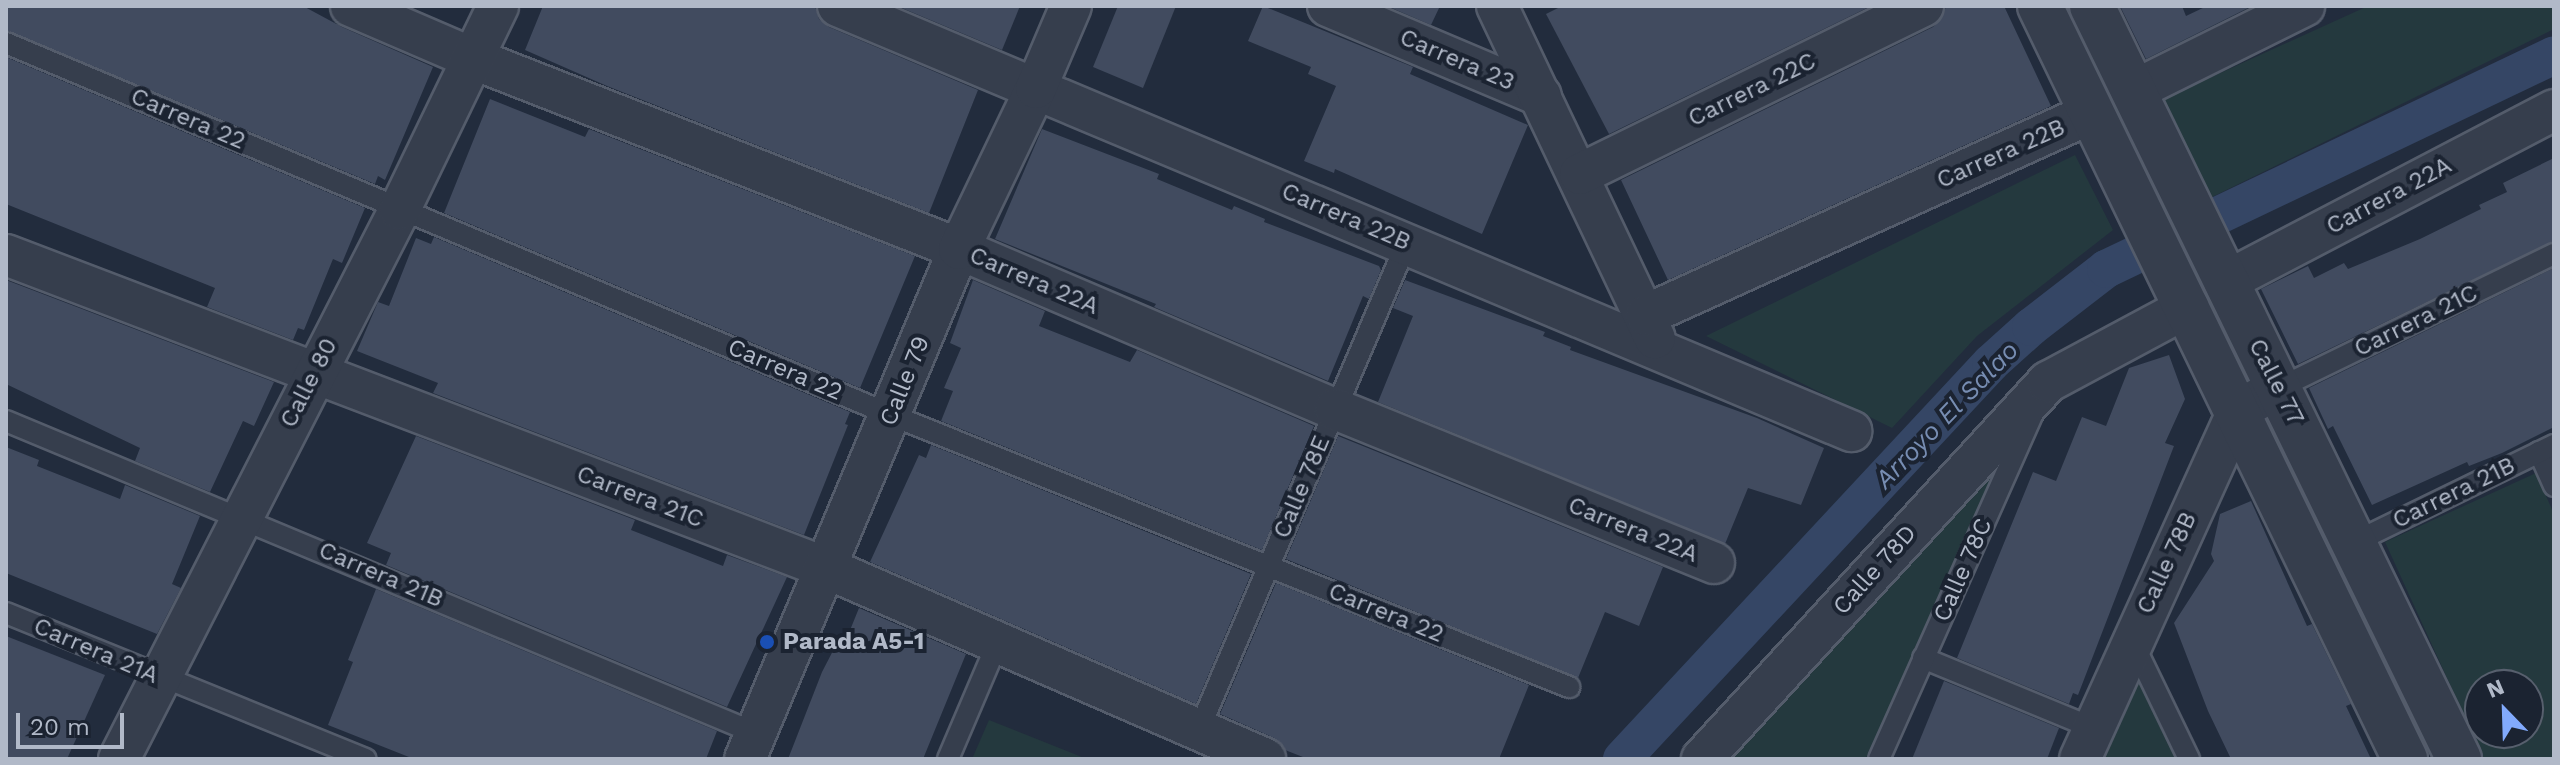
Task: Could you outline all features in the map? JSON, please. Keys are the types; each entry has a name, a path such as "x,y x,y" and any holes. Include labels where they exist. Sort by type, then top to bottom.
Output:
{"street":[{"name":"Carrera 22A","path":"351,6 474,59 959,249 1335,409 1714,563"},
{"name":"Calle 80","path":"119,759 314,372 400,209 498,6"},
{"name":"Carrera 22B","path":"838,6 1407,242 1653,332 1851,431"},
{"name":"Calle 79","path":"750,746 959,249 1036,88 1071,6"},
{"name":"Carrera 23","path":"1328,6 1541,96"},
{"name":"Carrera 22C","path":"1580,174 1923,6"},
{"name":"Calle 77","path":"2040,6 2405,759"},
{"name":"Calle 77","path":"2092,6 2459,759"},
{"path":"2133,91 2284,10"},
{"path":"1512,11 1541,96 1653,332"},
{"name":"Carrera 22A","path":"2217,265 2554,110"},
{"name":"Carrera 22B","path":"1653,332 2093,112"},
{"name":"Carrera 21C","path":"6,255 824,567 1265,759"},
{"path":"2048,382 2188,307"},
{"name":"Calle 78D","path":"1702,759 2048,382"},
{"path":"2238,410 2279,388"},
{"name":"Calle 78B","path":"2086,744 2131,639 2238,410"}],"lane":[{"name":"Carrera 22","path":"6,43 891,415 1569,687"},
{"name":"Calle 78E","path":"1198,732 1407,242"},
{"name":"Carrera 21C","path":"2279,388 2554,254"},
{"name":"Calle 78C","path":"1879,759 2048,382"},
{"name":"Carrera 21B","path":"6,421 243,517 750,746"},
{"name":"Carrera 21B","path":"2355,542 2546,448"},
{"path":"2546,448 2554,486"},
{"name":"Carrera 21A","path":"6,613 159,678 365,759"},
{"path":"2131,639 2189,759"},
{"path":"948,759 997,644"},
{"path":"1923,658 2086,744"}],"green space":[{"path":"2368,6 2554,6 2554,29 2210,198 2163,99"},
{"path":"2075,155 2113,230 1977,336 1892,428 1706,336"},
{"path":"2011,441 1866,759 1726,759"},
{"path":"2536,473 2554,514 2554,759 2484,759 2479,749 2544,749 2544,669 2464,669 2464,715 2385,542"},
{"path":"2137,676 2178,759 2102,759"},
{"path":"989,720 1087,759 972,759"}],"building":[{"path":"6,6 303,6 342,27 433,67 385,180 378,176 375,184 6,30"},
{"path":"543,6 815,6 819,19 829,27 978,90 929,213 607,86 525,50"},
{"path":"897,6 1020,6 1002,50"},
{"path":"1118,6 1176,6 1143,88 1093,67"},
{"path":"1263,6 1413,67 1410,74 1528,125 1482,234 1335,169 1334,173 1304,161 1336,86 1308,74 1311,67 1248,41"},
{"path":"1387,6 1440,6 1431,25"},
{"path":"1562,6 1871,6 1609,134 1546,14"},
{"path":"1946,6 2004,6 2051,106 1668,280 1621,180 1933,27 1942,18"},
{"path":"2120,6 2182,6 2186,16 2207,6 2252,6 2146,59"},
{"path":"6,57 365,208 342,263 333,259 304,330 298,328 293,340 207,307 215,288 6,204"},
{"path":"490,99 585,137 589,129 915,256 860,388 444,213"},
{"path":"1042,129 1159,174 1157,179 1232,210 1234,206 1265,219 1264,222 1379,266 1381,270 1369,299 1363,296 1328,381 1154,307 1156,304 995,239"},
{"path":"2554,158 2554,241 2298,364 2261,289 2308,266 2314,278 2344,263 2348,269 2420,239 2481,209 2479,205 2507,192 2503,183"},
{"path":"434,237 850,412 845,424 848,425 804,535 433,393 438,383 357,351 378,302 389,306 416,238 431,244"},
{"path":"2554,268 2554,427 2502,453 2469,466 2467,462 2372,505 2333,426 2328,429 2309,388"},
{"path":"6,280 274,382 254,426 243,421 210,492 135,461 140,448 6,384"},
{"path":"973,280 1045,311 1039,326 1130,362 1137,350 1314,426 1262,550 941,421 953,391 944,388 961,348 950,343"},
{"path":"1405,280 1545,332 1543,336 1571,347 1570,350 1757,418 1824,448 1801,505 1748,488 1725,544 1378,402 1413,316 1393,308"},
{"path":"2169,355 2185,399 2165,443 2174,446 2078,695 2073,693 2069,704 1957,658 2033,472 2056,481 2082,417 2106,426 2129,368"},
{"path":"416,436 635,520 631,530 723,566 727,555 787,577 727,707 386,565 391,553 367,543"},
{"path":"1338,436 1663,567 1639,626 1605,612 1578,678 1286,559"},
{"path":"931,445 1251,574 1196,704 870,562 919,455 926,458"},
{"path":"6,447 39,460 37,466 120,499 125,485 200,516 172,584 181,588 157,634 6,573"},
{"path":"2251,501 2307,626 2312,624 2351,704 2346,706 2371,759 2231,759 2208,711 2174,623 2214,561 2211,554 2220,514"},
{"path":"1276,583 1529,685 1499,759 1308,759 1285,750 1274,738 1220,714"},
{"path":"376,589 717,731 706,759 414,759 328,725 353,662 348,660"},
{"path":"859,608 966,654 923,759 788,759 822,672 837,643 844,645"},
{"path":"6,636 105,675 67,759 6,759"},
{"path":"1944,681 2059,728 2047,759 1912,759"}],"waterway":[{"name":"Arroyo El Salao","path":"1622,759 1991,363 2031,327 2106,269 2554,55"}],"place":[{"name":"Parada A5-1","path":"767,642"}]}
